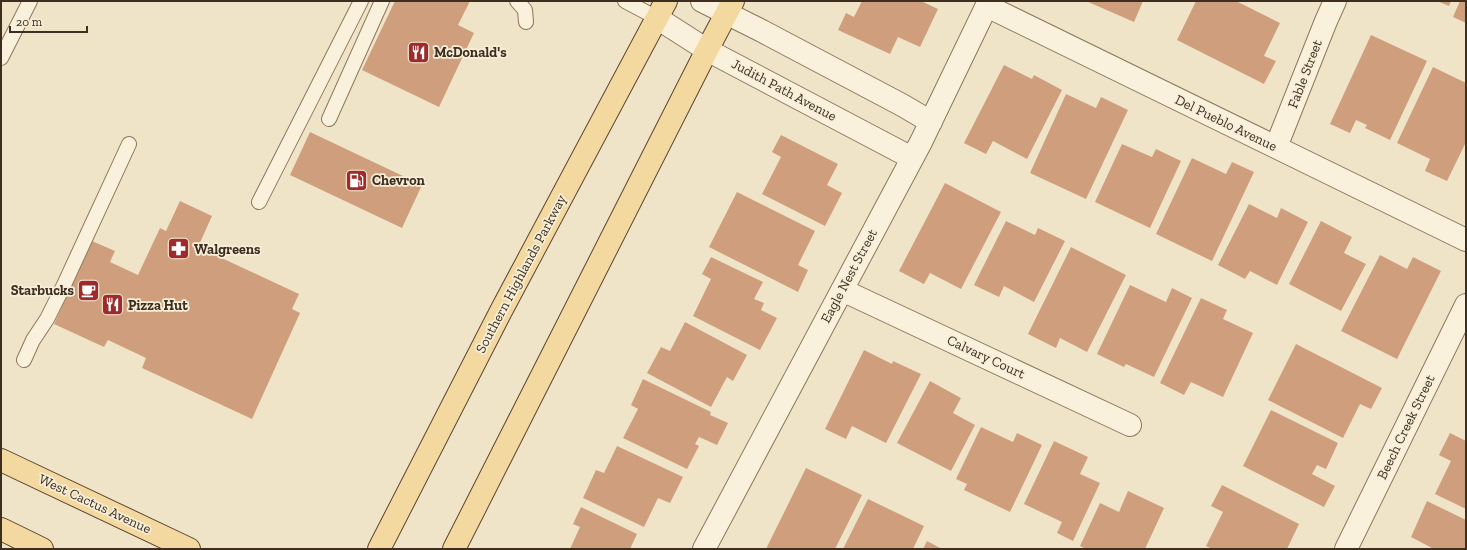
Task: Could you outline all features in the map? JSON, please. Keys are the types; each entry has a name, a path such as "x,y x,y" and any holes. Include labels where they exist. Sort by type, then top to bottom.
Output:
{"main road":[{"path":"454,549 730,7"},
{"name":"Southern Highlands Parkway","path":"379,549 497,318 661,10"},
{"name":"West Cactus Avenue","path":"1,460 189,549"},
{"path":"1,529 42,549"}],"street":[{"path":"702,1 730,7 931,122"},
{"name":"Fable Street","path":"1276,147 1335,1"},
{"name":"Del Pueblo Avenue","path":"988,3 1466,240"},
{"name":"Eagle Nest Street","path":"704,549 931,122 988,3"},
{"name":"Judith Path Avenue","path":"661,10 707,50 912,158"},
{"name":"Calvary Court","path":"842,290 1130,425"},
{"name":"Beech Creek Street","path":"1346,549 1466,305"}],"lane":[{"path":"1,58 30,1"},
{"path":"259,202 361,1"},
{"path":"329,119 382,1"},
{"path":"517,1 525,10 526,22"},
{"path":"625,1 661,10"},
{"path":"24,360 33,340 47,319 63,287 129,144"}],"building":[{"name":"McDonald's","path":"395,1 470,1 458,25 474,33 439,107 362,70"},
{"path":"862,1 921,1 938,9 920,47 898,37 890,54 838,30 846,13 854,17"},
{"path":"1086,1 1143,1 1134,22"},
{"path":"1196,1 1236,1 1280,23 1264,56 1276,61 1264,84 1177,40"},
{"path":"1437,1 1451,1 1449,6"},
{"path":"1460,1 1466,1 1466,23 1453,17"},
{"path":"1371,35 1427,61 1390,140 1365,128 1367,125 1356,120 1350,133 1330,124"},
{"path":"1004,65 1032,79 1034,75 1062,90 1027,159 993,141 986,154 964,143"},
{"path":"1433,67 1466,83 1466,142 1447,181 1425,171 1430,159 1397,143"},
{"path":"1066,94 1096,108 1101,97 1128,110 1086,199 1030,173"},
{"name":"Chevron","path":"310,132 422,185 402,228 290,175"},
{"path":"781,135 838,164 827,185 842,193 825,226 762,194 781,157 772,152"},
{"path":"1122,144 1152,157 1156,149 1181,161 1150,228 1095,202"},
{"path":"1192,158 1226,174 1232,162 1254,172 1212,261 1156,234"},
{"path":"945,183 1001,212 961,289 930,273 924,284 899,271"},
{"path":"737,192 815,231 798,265 808,270 798,292 709,247"},
{"path":"180,201 212,216 198,247 299,294 292,309 300,313 252,419 142,368 146,358 108,340 104,347 54,324 92,241 115,251 110,262 138,275 160,228 166,231"},
{"path":"1249,204 1277,218 1281,208 1308,222 1277,285 1250,271 1245,279 1218,265"},
{"path":"1006,221 1035,235 1038,228 1065,241 1034,302 1004,286 999,297 974,285"},
{"path":"1321,221 1352,237 1344,253 1366,264 1341,311 1289,284"},
{"path":"1071,247 1126,275 1087,352 1060,338 1056,348 1028,334"},
{"path":"1380,255 1407,269 1413,257 1441,271 1397,359 1341,331"},
{"path":"711,257 763,282 754,299 764,303 761,310 777,318 760,350 693,316 711,279 702,274"},
{"path":"1130,285 1166,302 1172,288 1192,298 1154,377 1126,364 1124,367 1097,354"},
{"path":"1201,298 1227,310 1223,319 1253,333 1223,397 1191,382 1184,395 1160,383"},
{"path":"685,322 747,355 733,381 727,377 711,407 647,373 661,347 670,351"},
{"path":"1296,344 1382,388 1371,409 1360,404 1343,438 1268,400"},
{"path":"864,350 892,364 893,361 921,374 886,443 852,426 846,439 825,429"},
{"path":"643,379 711,412 710,415 728,423 717,445 699,437 695,444 699,446 687,469 623,438 638,409 631,405"},
{"path":"930,381 961,398 953,413 975,425 951,471 897,443"},
{"path":"1271,410 1338,443 1326,469 1317,465 1312,474 1335,486 1324,507 1243,466"},
{"path":"981,427 1013,442 1017,433 1042,445 1010,512 964,490 967,484 956,479"},
{"path":"1450,433 1466,441 1466,509 1435,494 1451,461 1439,455"},
{"path":"1054,441 1088,457 1080,474 1100,483 1073,541 1057,533 1062,522 1024,504"},
{"path":"617,446 683,477 670,503 658,498 644,527 583,498 596,470 604,473"},
{"path":"806,468 862,495 835,549 766,549"},
{"path":"1222,485 1299,524 1287,549 1212,549 1206,546 1223,512 1211,506"},
{"path":"1128,491 1164,508 1145,549 1086,549 1080,546 1100,503 1119,512"},
{"path":"868,499 924,526 913,549 843,549"},
{"path":"1427,501 1466,520 1466,549 1432,549 1411,537"},
{"path":"581,507 637,534 630,549 570,549 580,527 573,524"},
{"path":"927,541 942,549 923,549"}],"place":[{"name":"McDonald's","path":"418,52"},
{"name":"Chevron","path":"356,180"},
{"name":"Walgreens","path":"178,249"},
{"name":"Starbucks","path":"89,290"},
{"name":"Pizza Hut","path":"113,305"}]}
